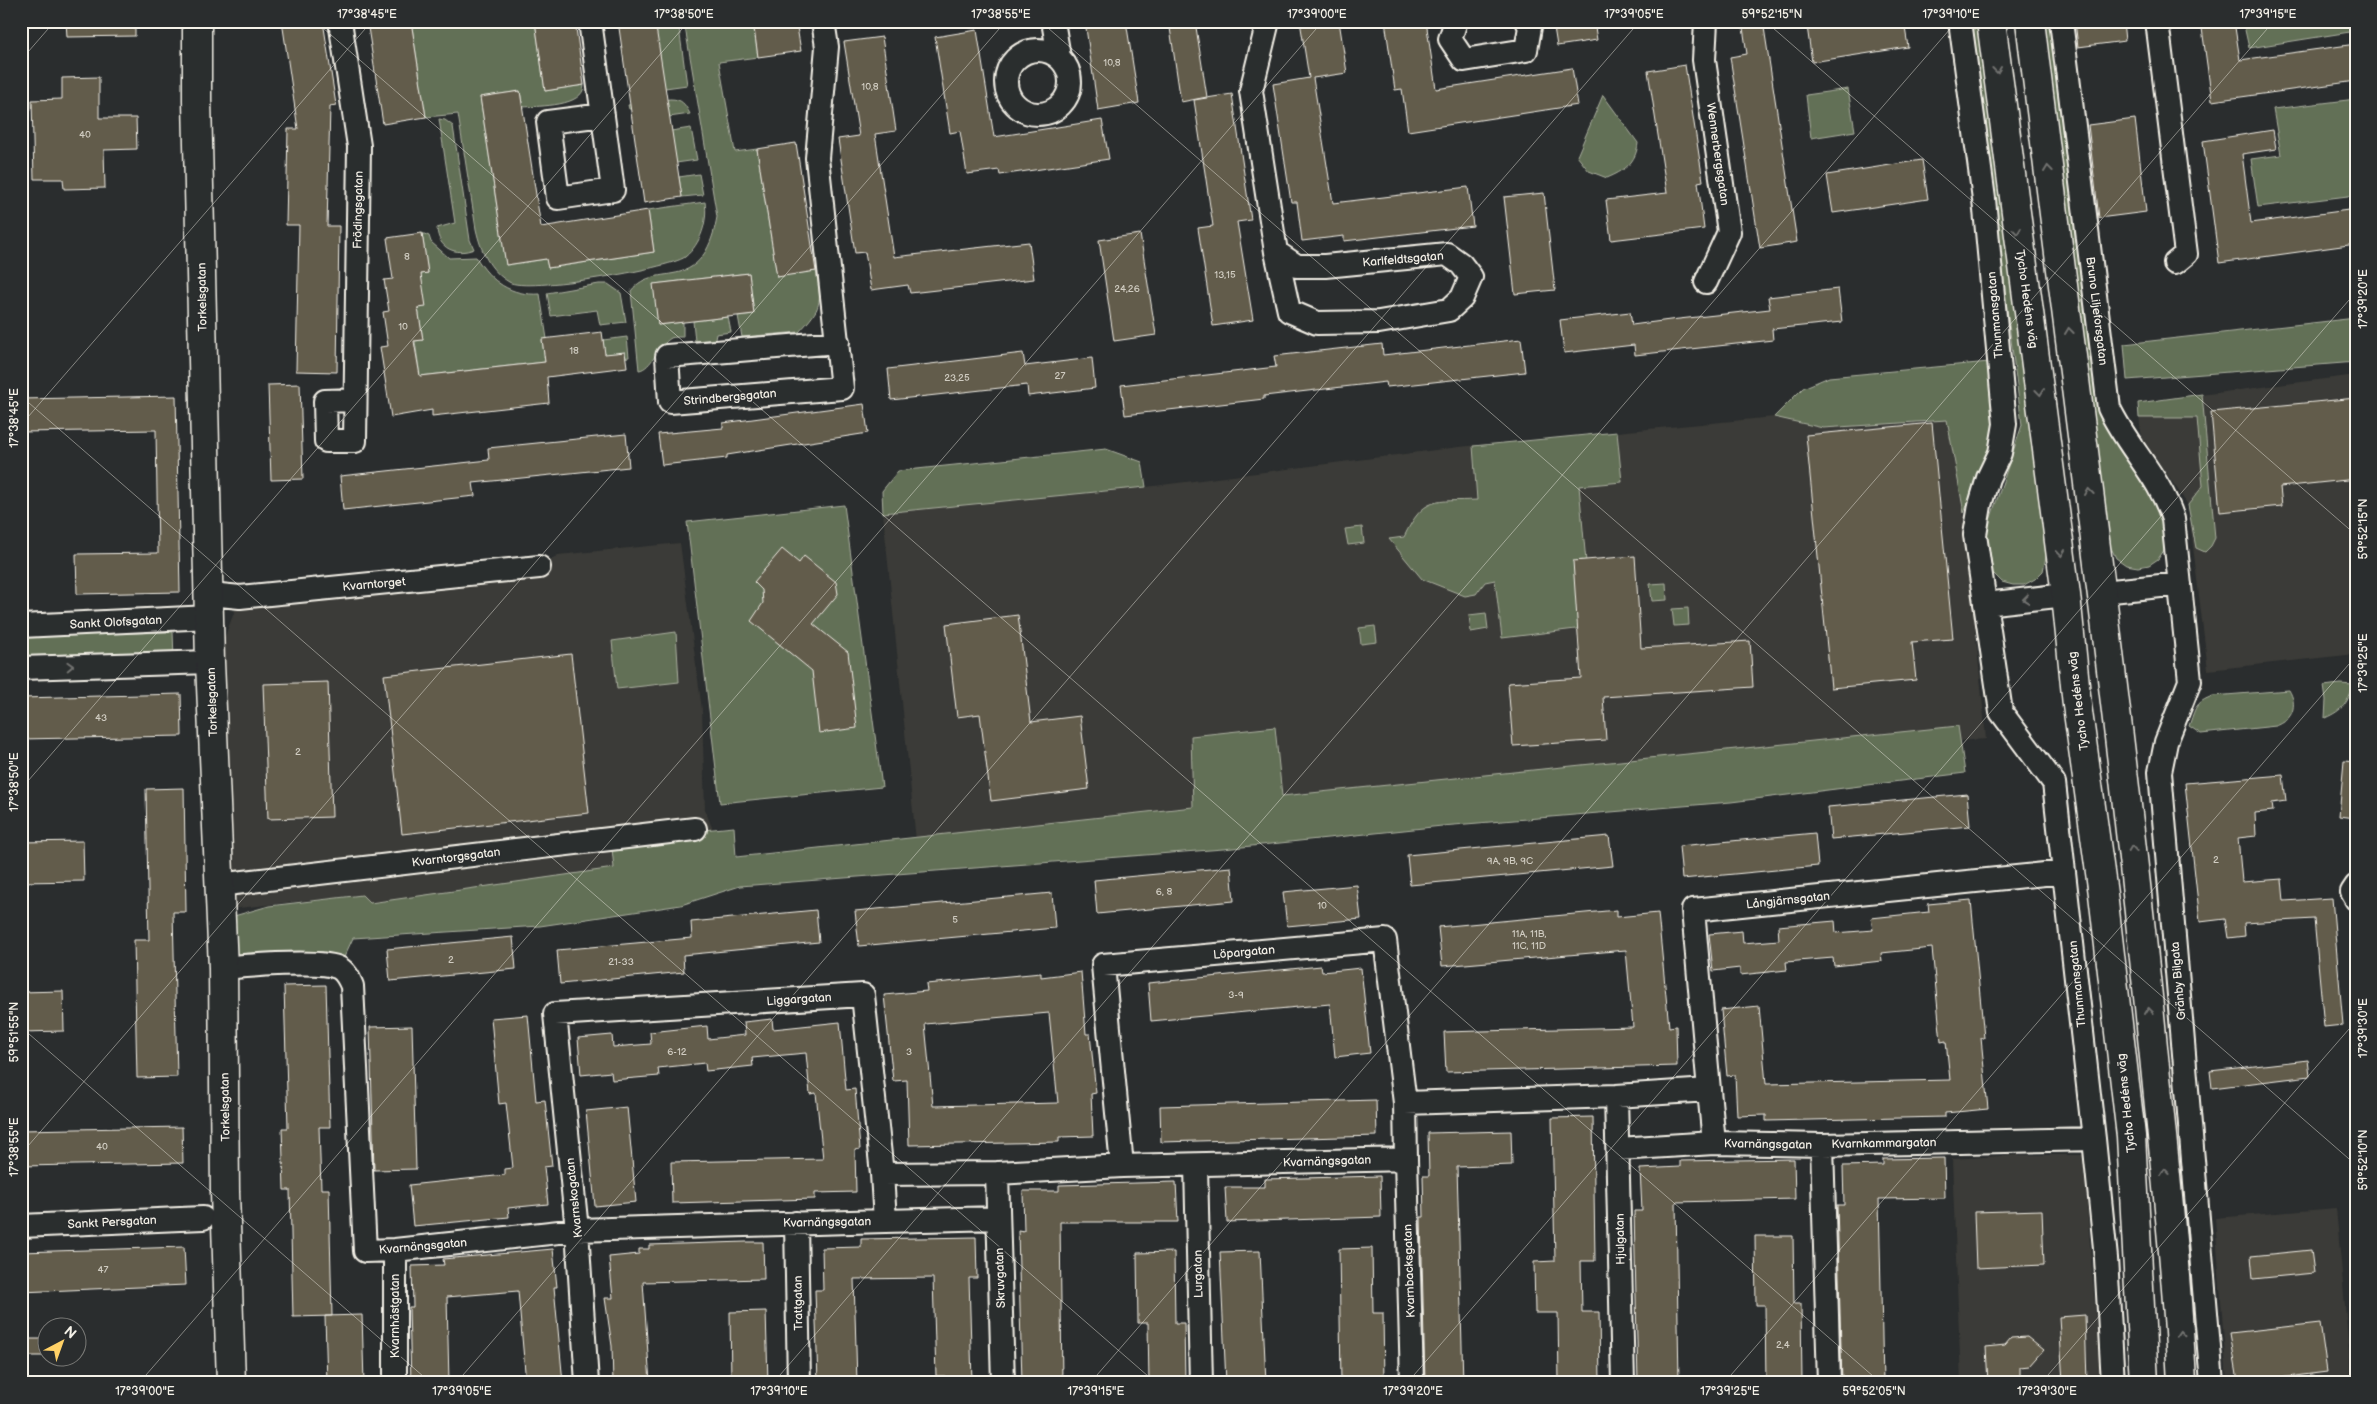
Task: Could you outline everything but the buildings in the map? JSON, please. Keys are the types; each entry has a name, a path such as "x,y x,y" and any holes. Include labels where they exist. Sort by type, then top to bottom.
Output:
{"main road":[{"name":"Torkelsgatan","path":"197,21 197,118 210,662 223,968 231,1383"},
{"name":"Tycho Hedéns väg","path":"1991,21 2066,595 2077,705 2103,894 2131,1136 2144,1383"},
{"path":"2030,21 2102,592 2149,1008 2178,1293 2182,1383"}],"street":[{"name":"Frödingsgatan","path":"340,21 359,146 354,400"},
{"path":"590,21 603,115"},
{"name":"Strindbergsgatan","path":"823,21 827,47 817,158 838,342 842,388 670,402 667,356 838,342"},
{"path":"1053,21 1059,57"},
{"name":"Karlfeldtsgatan","path":"1268,21 1250,91 1276,252 1289,311 1317,323 1379,322 1449,310 1462,298 1471,277 1462,264 1447,254 1325,266 1297,266 1276,252"},
{"path":"1456,21 1450,39 1464,60 1526,50 1530,27 1527,21"},
{"name":"Wennerbergsgatan","path":"1706,21 1704,60 1729,232 1706,282"},
{"name":"Thunmansgatan","path":"1960,21 1984,199 2005,424 2000,453 1988,478 1980,505 1975,536 2001,712 2054,783 2106,1258 2113,1383"},
{"name":"Bruno Liljeforsgatan","path":"2061,21 2109,408 2119,430 2167,498 2173,519 2180,584"},
{"path":"2157,21 2186,254 2175,263"},
{"name":"Kvarntorget","path":"210,605 240,597 539,567"},
{"path":"2102,592 2180,584"},
{"name":"Gränby Bilgata","path":"2180,584 2190,681 2166,742 2160,772 2212,1383"},
{"path":"1985,604 2066,595"},
{"name":"Sankt Olofsgatan","path":"21,626 210,605"},
{"path":"21,668 210,662"},
{"name":"Kvarntorgsgatan","path":"218,885 695,829"},
{"name":"Långjärnsgatan","path":"1709,1090 1693,910 2064,872"},
{"path":"2356,886 2352,892 2356,899"},
{"name":"Löpargatan","path":"1122,1166 1103,965 1386,940 1406,1104"},
{"name":"Kvarnängsgatan","path":"223,968 267,965 329,965 339,968 347,974 352,986 365,1251 395,1250 577,1230 998,1218"},
{"name":"Liggargatan","path":"555,1014 863,995 882,1174"},
{"name":"Kvarnskogatan","path":"555,1014 577,1230 587,1383"},
{"path":"1406,1159 1406,1104 1616,1096 1709,1090"},
{"name":"Kvarnängsgatan","path":"1709,1090 1714,1143"},
{"name":"Hjulgatan","path":"1616,1096 1623,1383"},
{"name":"Kvarnkammargatan","path":"1829,1383 1822,1145 2094,1139"},
{"name":"Kvarnängsgatan","path":"1618,1149 1714,1143 1822,1145"},
{"name":"Kvarnängsgatan","path":"885,1221 882,1174 1406,1159"},
{"name":"Kvarnbacksgatan","path":"1406,1159 1412,1383"},
{"name":"Lurgatan","path":"1196,1165 1201,1383"},
{"name":"Skruvgatan","path":"997,1172 1003,1383"},
{"name":"Sankt Persgatan","path":"21,1226 204,1218"},
{"name":"Trattgatan","path":"796,1223 799,1383"},
{"name":"Kvarnhästgatan","path":"395,1250 395,1383"}],"shaded area":[{"path":"2356,375 2356,654 2208,670 2188,505 2141,436 2138,403"},
{"path":"1774,417 1823,428 1947,420 1964,513 1986,739 1782,754 916,841 883,513 1146,487 1459,447"},
{"path":"680,543 702,710 705,810 729,870 369,903 362,895 229,909 219,652 240,597 539,567 558,555"},
{"path":"2016,1155 2083,1155 2101,1383 1961,1383 1952,1159"},
{"path":"2336,1208 2352,1383 2227,1383 2215,1218"}],"green space":[{"path":"411,21 535,21 545,91 584,85 582,92 577,98 560,104 523,107 520,91 480,97 506,265 546,259 548,268 654,252 648,210 705,202 706,209 702,232 691,252 685,257 653,268 568,282 521,285 509,282 502,277 491,266 483,252 478,237 458,114 426,117"},
{"path":"655,21 678,21 687,85 629,93"},
{"path":"684,21 761,21 753,23 758,57 719,62 735,152 757,149 777,276 816,271 819,298 812,317 799,332 742,337 738,316 754,314 749,273 654,284 658,325 683,322 683,337 671,338 667,341 647,366 639,370 631,291 647,279 680,272 696,264 710,242 717,217"},
{"path":"1970,21 1980,21 2047,552 2043,571 2035,579 2024,585 2002,582 1991,571 1986,532 2022,425"},
{"path":"2041,21 2051,21 2104,418 2161,507 2167,546 2158,559 2149,565 2138,567 2126,565 2116,558 2108,542"},
{"path":"2243,21 2356,21 2356,31 2249,48"},
{"path":"1848,89 1855,131 1811,138 1806,95"},
{"path":"1603,95 1638,143 1632,161 1624,169 1607,178 1589,171 1577,156"},
{"path":"670,99 683,103 690,114 669,117 667,104 629,109 628,105"},
{"path":"2356,99 2356,195 2258,207 2251,159 2281,155 2273,109"},
{"path":"439,119 445,120 453,126 470,240 474,249 467,251 461,252 449,249 444,246 438,235 437,228 455,223"},
{"path":"691,128 697,160 676,163 671,131"},
{"path":"699,174 703,195 682,197 679,177"},
{"path":"422,233 429,236 431,242 449,258 476,257 488,274 503,286 520,293 540,294 547,339 542,340 545,362 420,376 415,341 423,340 418,308 421,274 428,273"},
{"path":"608,284 621,293 626,322 600,325 597,310 551,316 547,293"},
{"path":"728,317 731,332 716,334 715,339 695,341 693,321"},
{"path":"2356,318 2356,362 2127,380 2124,344"},
{"path":"627,337 629,357 605,360 603,340"},
{"path":"1989,362 1995,432 1964,513 1947,420 1823,428 1774,417 1803,388 1829,377"},
{"path":"2202,394 2215,538 2205,552 2196,548 2188,505 2203,486 2197,418 2139,418 2138,403"},
{"path":"1617,432 1622,482 1579,486 1592,627 1502,638 1495,580 1485,582 1476,594 1465,596 1422,579 1389,539 1404,537 1411,523 1425,507 1441,502 1477,500 1473,446"},
{"path":"1106,449 1142,462 1146,487 883,513 882,491 898,471"},
{"path":"844,505 882,787 720,803 687,522"},
{"path":"1362,527 1364,543 1348,545 1345,529"},
{"path":"1666,583 1667,600 1652,601 1650,584"},
{"path":"1688,608 1689,625 1674,626 1672,609"},
{"path":"1486,613 1488,629 1471,632 1469,615"},
{"path":"1375,626 1377,642 1361,644 1359,628"},
{"path":"173,632 174,659 21,662 21,636"},
{"path":"676,632 679,682 617,689 612,641"},
{"path":"2353,685 2349,697 2340,709 2325,718 2326,700 2324,686"},
{"path":"2289,690 2293,701 2292,711 2286,720 2276,726 2201,734 2189,726 2196,707 2207,698"},
{"path":"1958,726 1965,773 1731,802 1442,826 1223,849 740,886 681,905 540,926 353,938 339,968 223,968 220,920 269,906 362,895 370,903 614,868 611,839 734,827 736,857 1193,807 1191,736 1275,727 1282,796"}]}
